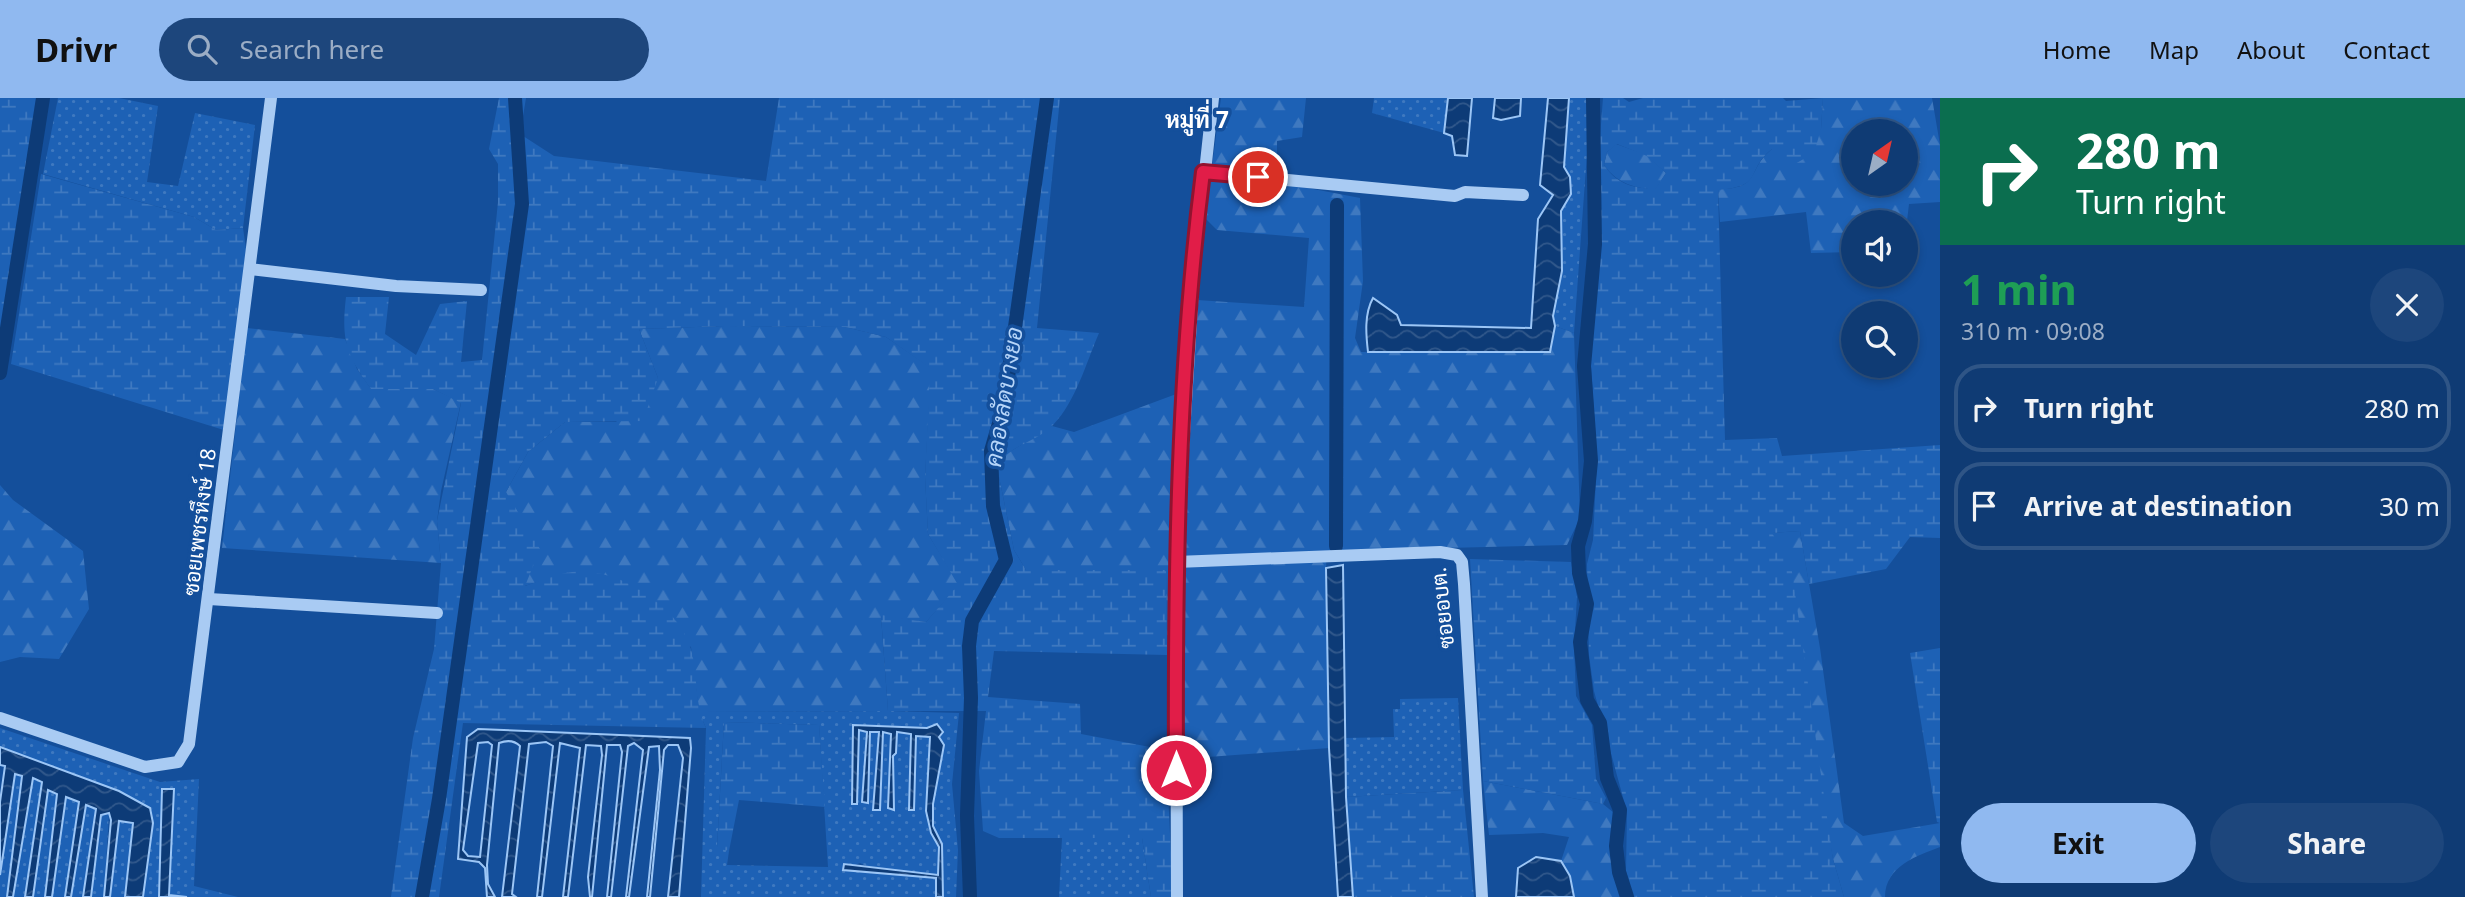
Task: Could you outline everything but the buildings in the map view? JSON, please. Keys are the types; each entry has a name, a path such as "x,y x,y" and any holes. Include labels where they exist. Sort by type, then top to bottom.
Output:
{"street":[{"name":"ซอยเพชรหึงษ์ 18","path":"0,718 145,767 177,762 189,744 271,98"},
{"path":"1177,897 1176,562 1191,304 1213,98"},
{"path":"1203,172 1433,194 1523,195"},
{"path":"250,268 396,286 481,290"},
{"name":"ซอยอบต.","path":"1176,562 1440,552 1457,555 1462,562 1464,584 1482,897"},
{"path":"209,599 437,613"}],"green space":[{"path":"0,98 38,98 0,353"},
{"path":"58,98 119,98 158,106 147,182 178,186 195,113 255,125 243,228 216,230 194,217 43,174"},
{"path":"499,98 526,98 520,134 554,156 766,181 779,98 1060,98 1037,328 1099,333 1080,381 1061,415 1046,431 1008,453 997,467 1014,550 1026,570 1166,570 1167,655 994,651 988,697 1080,704 1081,734 1166,750 1173,897 1151,897 1142,838 999,838 983,831 979,771 986,711 888,711 881,615 926,622 958,585 928,534 925,477 930,368 886,337 845,327 725,326 639,329 658,378 643,421 565,422 528,452 506,492 540,549 525,586 572,572 607,575 644,592 674,618 691,649 700,708 706,728 463,723 439,897 391,897 413,738 434,649 441,563 437,521 461,403 433,389 371,389 347,346 344,325 346,297 389,297 385,334 416,355 440,304 467,301 461,362 482,360 498,202 498,164 489,149"},
{"path":"1221,98 1306,98 1302,137 1277,141 1277,182 1360,198 1363,281 1355,338 1361,352 1550,352 1555,326 1574,333 1580,518 1567,545 1326,551 1329,748 1181,759 1167,655 1166,570 1026,570 1014,550 997,467 1003,456 1052,426 1074,432 1179,393 1184,351 1197,300 1304,307 1309,238 1217,230 1205,218"},
{"path":"1374,98 1448,98 1444,133 1372,113"},
{"path":"1569,98 1591,98 1574,333 1555,326 1554,319 1562,265 1561,212 1570,186 1564,167"},
{"path":"1603,98 1623,98 1629,102 1643,98 1783,98 1786,101 1823,98 1821,129 1814,153 1788,168 1772,149 1758,164 1749,181 1733,188 1718,190 1725,440 1777,438 1782,456 1940,445 1940,538 1910,537 1886,569 1809,584 1800,531 1772,533 1791,565 1833,859 1844,897 1633,897 1626,871 1627,812 1594,691 1589,655 1587,564 1593,540 1597,458 1590,351 1600,251 1599,151","holes":["1617,144 1647,156 1666,173 1655,189 1626,184 1614,177 1604,165 1607,152"]},
{"path":"1823,98 1932,98 1940,145 1940,202 1909,204 1908,210 1841,210 1841,252 1811,253 1806,212 1720,222 1718,189 1741,186 1748,182 1772,149 1821,129"},
{"path":"1616,144 1647,155 1666,173 1655,190 1626,184 1609,171 1604,165 1607,152"},
{"path":"41,174 194,217 216,230 243,228 246,249 227,431 11,364"},
{"path":"725,326 845,327 886,337 931,368 925,477 928,534 959,585 926,622 881,616 888,711 699,712 691,647 573,572 524,586 506,492 528,452 565,422 616,422 658,378 639,329"},
{"path":"247,328 345,339 357,369 371,389 433,389 461,402 437,521 441,563 222,548"},
{"path":"0,485 13,500 83,551 89,609 59,659 20,657 0,662"},
{"path":"1800,531 1820,648 1844,823 1863,836 1940,823 1940,847 1912,859 1896,870 1886,886 1885,897 1844,897 1833,859 1772,533"},
{"path":"1470,559 1571,562 1577,597 1574,646 1576,696 1592,725 1596,779 1606,798 1603,804 1483,781"},
{"path":"1940,648 1940,823 1937,822 1910,653"},
{"path":"1458,698 1463,790 1346,797 1345,738 1394,737 1393,709 1400,709 1400,699"},
{"path":"699,712 959,713 952,784 958,850 956,897 943,897 942,844 933,827 933,804 944,745 939,737 937,724 927,728 853,725 852,804 857,803 859,730 867,731 862,802 867,803 870,732 879,732 873,810 880,809 883,732 891,733 888,808 894,809 893,756 896,753 897,732 911,733 914,810 916,736 931,737 926,811 931,833 939,847 938,875 873,869 860,863 843,870 937,878 936,897 701,897 706,728","holes":["724,722 819,725 828,867 727,865 729,851 717,847"]},
{"path":"724,722 819,725 825,807 739,800 729,851 717,848"},
{"path":"0,728 160,782 199,779 194,886 238,897 143,897 153,823 119,791 0,747"},
{"path":"15,773 22,776 7,897 0,897 0,875"},
{"path":"32,778 42,782 25,897 13,897"},
{"path":"1483,781 1603,804 1614,813 1611,855 1621,897 1574,897 1570,876 1561,861 1569,837 1543,833 1489,835"},
{"path":"48,790 57,794 45,897 33,897"},
{"path":"1463,790 1474,897 1353,897 1346,797"},
{"path":"65,797 79,801 65,897 52,897"},
{"path":"86,804 96,809 83,897 71,897"},
{"path":"109,813 104,897 91,897 101,815"},
{"path":"118,821 133,822 125,897 110,897"},
{"path":"1062,838 1142,838 1151,897 1059,897"}],"water":[{"path":"1448,98 1472,98 1467,156 1455,155 1452,136 1444,133"},
{"path":"1495,98 1521,98 1520,116 1501,120 1493,118"},
{"path":"1548,98 1569,98 1564,167 1570,177 1571,194 1561,211 1562,271 1553,316 1555,326 1550,352 1368,352 1367,318 1373,298 1397,315 1401,325 1531,328 1538,219 1553,195 1540,185"},
{"path":"1343,565 1346,797 1353,897 1338,897 1329,748 1326,568"},
{"path":"937,724 943,732 939,737 944,745 933,804 933,826 942,844 943,897 936,897 936,878 843,870 844,864 938,875 939,847 931,833 926,811 930,737 916,736 914,810 909,810 911,734 897,732 896,753 893,756 894,810 888,808 891,734 883,732 880,810 873,810 879,732 870,732 868,803 862,802 867,732 859,730 857,804 852,804 853,725 927,728"},
{"path":"478,729 690,738 679,897 668,897 683,758 678,745 668,745 664,750 650,897 647,897 660,770 659,746 649,747 629,897 626,897 643,750 634,743 628,746 611,897 607,897 622,752 620,745 607,745 590,897 588,877 602,755 601,746 586,745 568,897 563,897 580,748 560,743 542,897 537,897 553,746 546,742 529,744 512,894 516,897 502,897 520,746 510,741 499,743 487,865 488,884 495,897 487,897 485,868 479,862 458,859 467,737","holes":["488,742 492,745 480,857 468,856 463,850 478,743"]},
{"path":"0,747 119,791 150,808 153,823 143,897 125,897 133,823 119,821 110,897 104,897 111,820 109,813 101,815 91,897 83,897 96,809 86,805 71,897 65,897 79,802 66,797 52,897 45,897 57,794 48,790 33,897 25,897 42,782 33,778 13,897 7,897 22,776 15,774 0,875 0,802 5,766 0,765"},
{"path":"162,789 174,789 169,895 187,897 159,897"},
{"path":"1536,857 1561,861 1570,876 1574,897 1516,897 1518,868"}],"waterway":[{"path":"0,373 43,98"},
{"path":"422,897 439,799 522,204 515,98"},
{"name":"คลองลัดบางยอ","path":"970,897 967,816 971,698 969,646 972,621 1006,560 993,506 991,451 1004,406 1047,98"},
{"path":"1593,98 1595,244 1584,366 1591,461 1585,521 1578,546 1579,573 1587,604 1580,642 1587,700 1600,723 1607,778 1620,810 1616,846 1619,872 1627,897"},
{"path":"1336,546 1337,205"}],"district":[{"name":"หมู่ที่ 7","path":"1197,120"}],"route":[{"path":"1176,770 1176,562 1191,304 1203,172 1258,177"}]}
